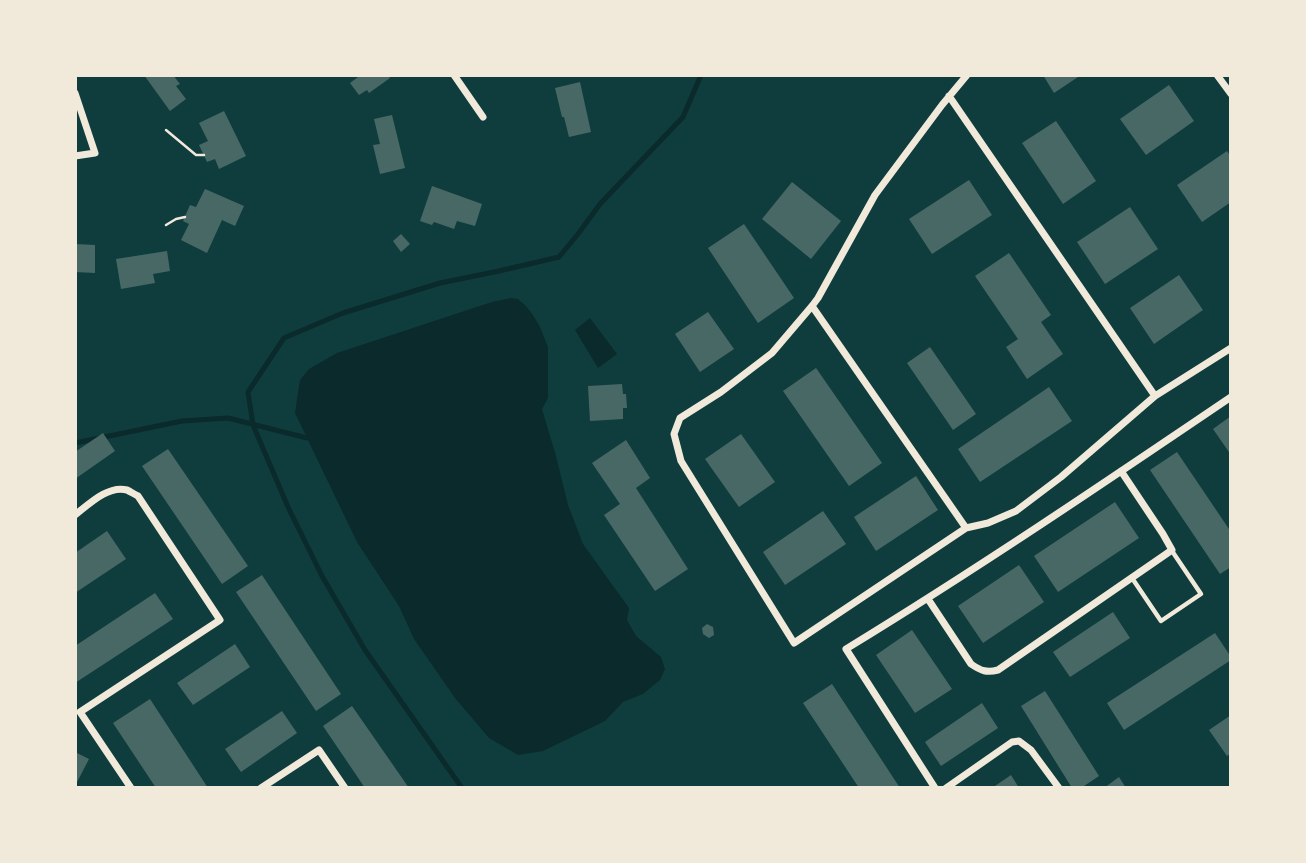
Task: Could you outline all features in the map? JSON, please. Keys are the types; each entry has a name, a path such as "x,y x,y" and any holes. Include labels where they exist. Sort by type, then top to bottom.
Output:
{"street":[{"path":"454,75 483,117"},
{"path":"967,75 874,195 812,306 772,353 721,392 680,418 674,433 681,461 794,643 966,528 988,523 1016,511 1061,477 1155,396 1231,348"},
{"path":"1217,75 1231,94"},
{"path":"75,93 95,153 75,156"},
{"path":"950,96 1155,396"},
{"path":"812,306 966,528"},
{"path":"935,788 846,649 928,599 1231,397"},
{"path":"928,599 971,664 979,670 998,670 1172,550 1121,471"},
{"path":"75,515 101,495 113,490 126,490 138,496 220,620 80,712 131,788"},
{"path":"946,788 1012,742 1019,741 1031,750 1059,788"},
{"path":"261,788 319,750 345,788"}],"lane":[{"path":"1132,578 1161,621 1191,601 1201,594 1172,550"}],"path":[{"path":"166,130 196,155 204,155"},
{"path":"166,225 185,217"}],"water":[{"path":"511,298 518,299 533,315 548,347 548,398 542,409 568,505 583,544 629,608 627,620 636,636 661,657 665,669 660,680 643,694 623,702 605,721 543,751 518,755 489,738 455,698 414,639 399,606 357,542 295,413 300,380 309,369 337,353"},
{"path":"590,318 617,354 598,368 575,330"}],"building":[{"path":"144,75 173,75 180,84 176,86 186,99 170,111"},
{"path":"357,75 388,75 390,78 369,93 367,90 359,95 350,83"},
{"path":"1043,75 1081,75 1054,93"},
{"path":"580,82 591,132 569,137 555,88"},
{"path":"1169,85 1194,121 1146,155 1120,119"},
{"path":"224,111 246,156 219,169 215,159 207,162 199,145 208,141 199,123"},
{"path":"392,115 405,168 380,174 373,145 380,144 374,119"},
{"path":"1056,121 1096,181 1063,204 1022,143"},
{"path":"1227,151 1231,157 1231,202 1202,222 1177,185"},
{"path":"969,180 992,215 932,254 909,219"},
{"path":"792,182 841,221 811,259 762,219"},
{"path":"432,186 482,204 475,226 457,221 454,229 434,222 432,225 420,221"},
{"path":"205,189 244,206 235,226 222,220 207,253 181,240 189,224 183,221 190,205 196,207"},
{"path":"1130,207 1158,249 1105,284 1077,242"},
{"path":"744,224 794,298 758,323 708,248"},
{"path":"401,234 410,244 401,252 393,241"},
{"path":"75,244 95,245 95,273 75,272"},
{"path":"167,251 170,271 153,274 155,283 121,289 116,259"},
{"path":"1009,253 1051,315 1041,322 1063,354 1027,379 1006,347 1018,339 975,276"},
{"path":"1179,275 1203,310 1154,344 1130,308"},
{"path":"708,312 734,349 700,372 675,334"},
{"path":"930,347 976,414 953,430 907,363"},
{"path":"816,368 882,463 849,486 783,391"},
{"path":"622,384 627,408 623,408 623,419 590,421 588,386"},
{"path":"1049,387 1072,421 980,482 958,449"},
{"path":"1231,416 1231,455 1213,429"},
{"path":"103,433 115,451 75,479 75,452"},
{"path":"741,434 775,482 739,507 705,459"},
{"path":"626,440 650,478 636,488 688,569 655,591 604,515 620,504 592,463"},
{"path":"168,449 248,566 222,584 142,466"},
{"path":"1177,452 1231,532 1231,567 1220,574 1150,470"},
{"path":"916,476 938,510 876,551 854,517"},
{"path":"1115,502 1139,538 1058,592 1034,556"},
{"path":"823,511 846,544 785,585 763,552"},
{"path":"107,531 126,559 75,593 75,553"},
{"path":"1019,565 1044,602 983,643 958,606"},
{"path":"262,575 341,694 316,711 236,592"},
{"path":"155,593 173,619 75,683 75,646"},
{"path":"1113,612 1130,638 1070,677 1053,652"},
{"path":"707,624 713,627 714,635 709,638 703,634 702,628"},
{"path":"912,630 952,689 915,713 876,655"},
{"path":"1215,633 1231,660 1124,730 1107,703"},
{"path":"235,644 250,667 193,705 177,683"},
{"path":"832,684 900,788 859,788 803,703"},
{"path":"1045,691 1099,776 1081,788 1072,788 1021,706"},
{"path":"150,699 208,788 156,788 113,723"},
{"path":"982,703 998,728 941,766 925,742"},
{"path":"352,706 409,788 365,788 323,726"},
{"path":"282,711 297,733 241,772 225,749"},
{"path":"1231,715 1231,753 1227,756 1209,730"},
{"path":"75,752 89,759 75,786"},
{"path":"1011,775 1019,788 992,788"},
{"path":"1119,777 1126,788 1104,788"}],"waterway":[{"path":"462,788 365,650 322,576 288,507 253,425 248,392 284,338 343,313 440,283 559,257 600,204 683,117 701,75"},
{"path":"75,443 182,421 228,418 307,438"}]}
